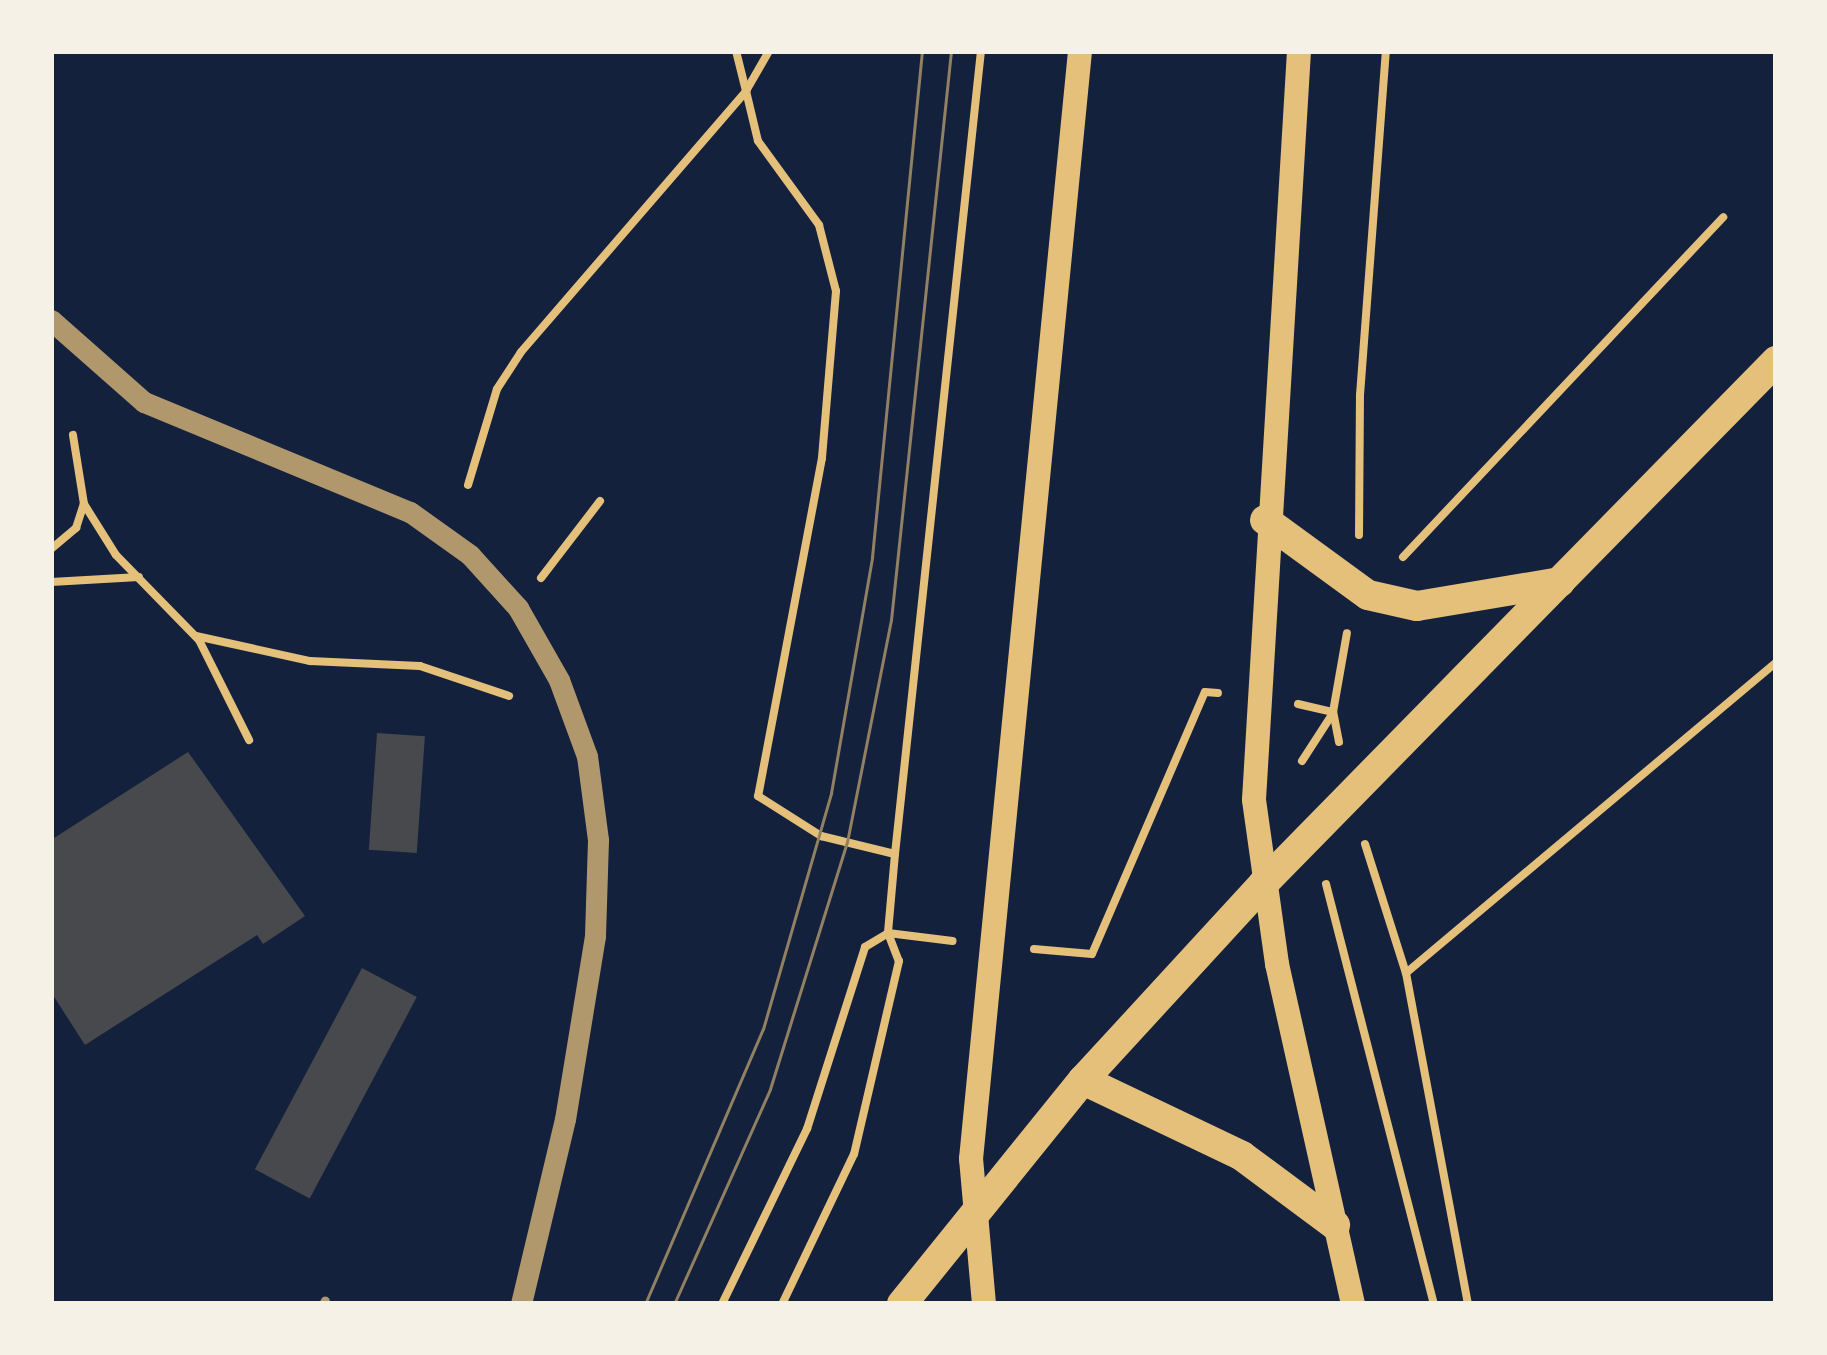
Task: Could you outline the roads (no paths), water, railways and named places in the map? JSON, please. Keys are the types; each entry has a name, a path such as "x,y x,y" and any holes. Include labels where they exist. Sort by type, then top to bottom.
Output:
{"main road":[{"path":"984,1304 974,1207 988,945 1080,51"},
{"path":"1299,51 1256,696 1263,884 1353,1304"},
{"path":"902,1304 974,1207 1082,1080 1263,884 1776,361"},
{"path":"1265,520 1417,606 1560,582"},
{"path":"1082,1080 1242,1156 1335,1226"}],"street":[{"path":"51,320 144,402 410,512 470,555 518,608 560,680 587,756 598,840 584,1005 521,1304"}],"tram line":[{"path":"645,1304 763,1029 831,793 872,557 922,51"},
{"path":"674,1304 770,1089 847,842 891,620 951,51"}]}
